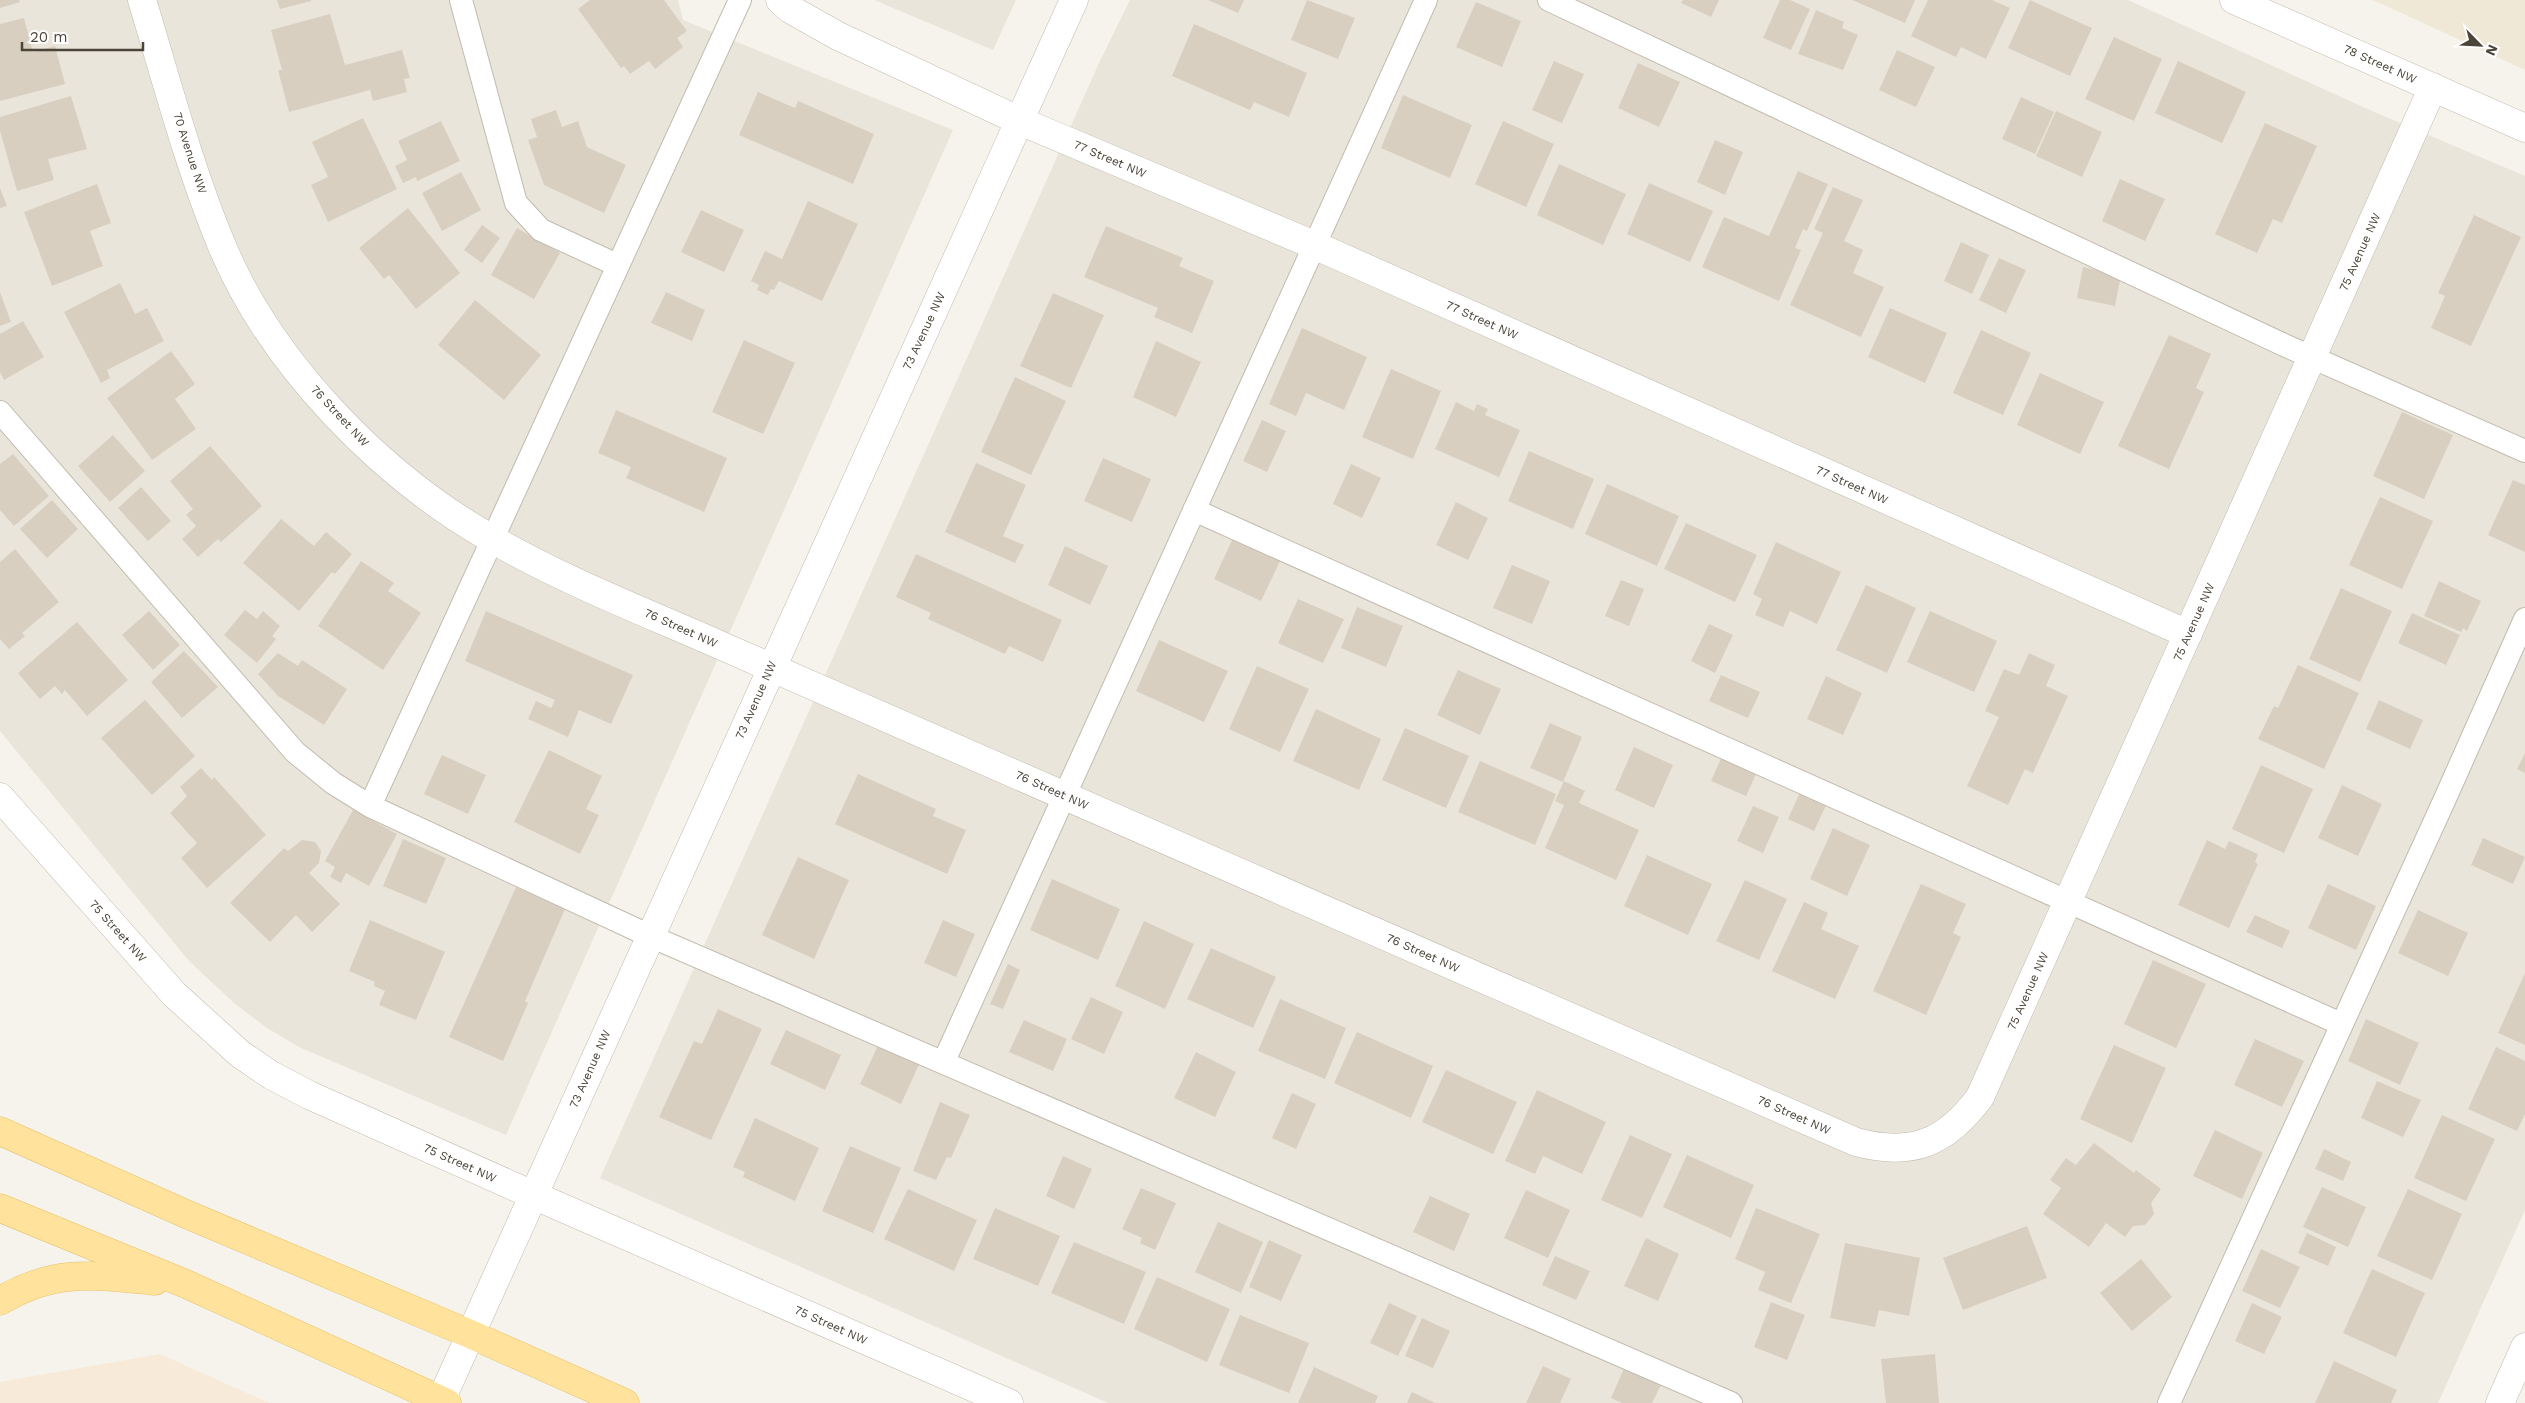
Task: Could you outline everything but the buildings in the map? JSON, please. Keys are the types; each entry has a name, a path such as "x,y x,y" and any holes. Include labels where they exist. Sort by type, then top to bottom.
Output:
{"main road":[{"path":"2,1132 186,1214 470,1334 625,1403"},
{"path":"0,1208 186,1284 444,1402"},
{"path":"0,1301 46,1280 91,1274 186,1284"}],"street":[{"name":"70 Avenue NW","path":"142,0 197,178 222,246 249,302"},
{"name":"77 Street NW","path":"780,0 790,9 838,36 1020,121 1314,245 2188,634"},
{"name":"73 Avenue NW","path":"444,1402 470,1334 1074,0"},
{"name":"78 Street NW","path":"2234,0 2525,128"},
{"name":"75 Avenue NW","path":"1933,1140 1950,1130 1966,1115 1980,1097 2433,87"},
{"name":"76 Street NW","path":"249,302 292,364 350,430 399,474 443,508 491,539 537,563 1064,796 1856,1142 1893,1149 1914,1147 1933,1140"},
{"name":"75 Street NW","path":"0,797 174,994 248,1060 270,1076 533,1195 1009,1403"},
{"path":"2500,1403 2525,1347"}],"lane":[{"path":"461,0 516,203 541,230 618,265"},
{"path":"370,806 740,0"},
{"path":"944,1061 1426,0"},
{"path":"1549,0 2313,358 2525,451"},
{"path":"0,412 295,752 333,783 370,806 650,936 944,1061 1731,1403"},
{"path":"1194,510 2341,1024"},
{"path":"2169,1403 2525,619"}],"shaded area":[{"path":"0,0 678,0 683,20 953,130 506,1135 301,1048 267,1028 234,1003 189,961 0,731"},
{"path":"874,0 1016,0 993,50"},
{"path":"1130,0 2128,0 2372,111 2525,176 2525,1210 2438,1403 1108,1403 600,1178 1099,63"},
{"path":"2373,0 2525,0 2525,70"},
{"path":"160,1354 269,1403 0,1403 0,1382"}]}
